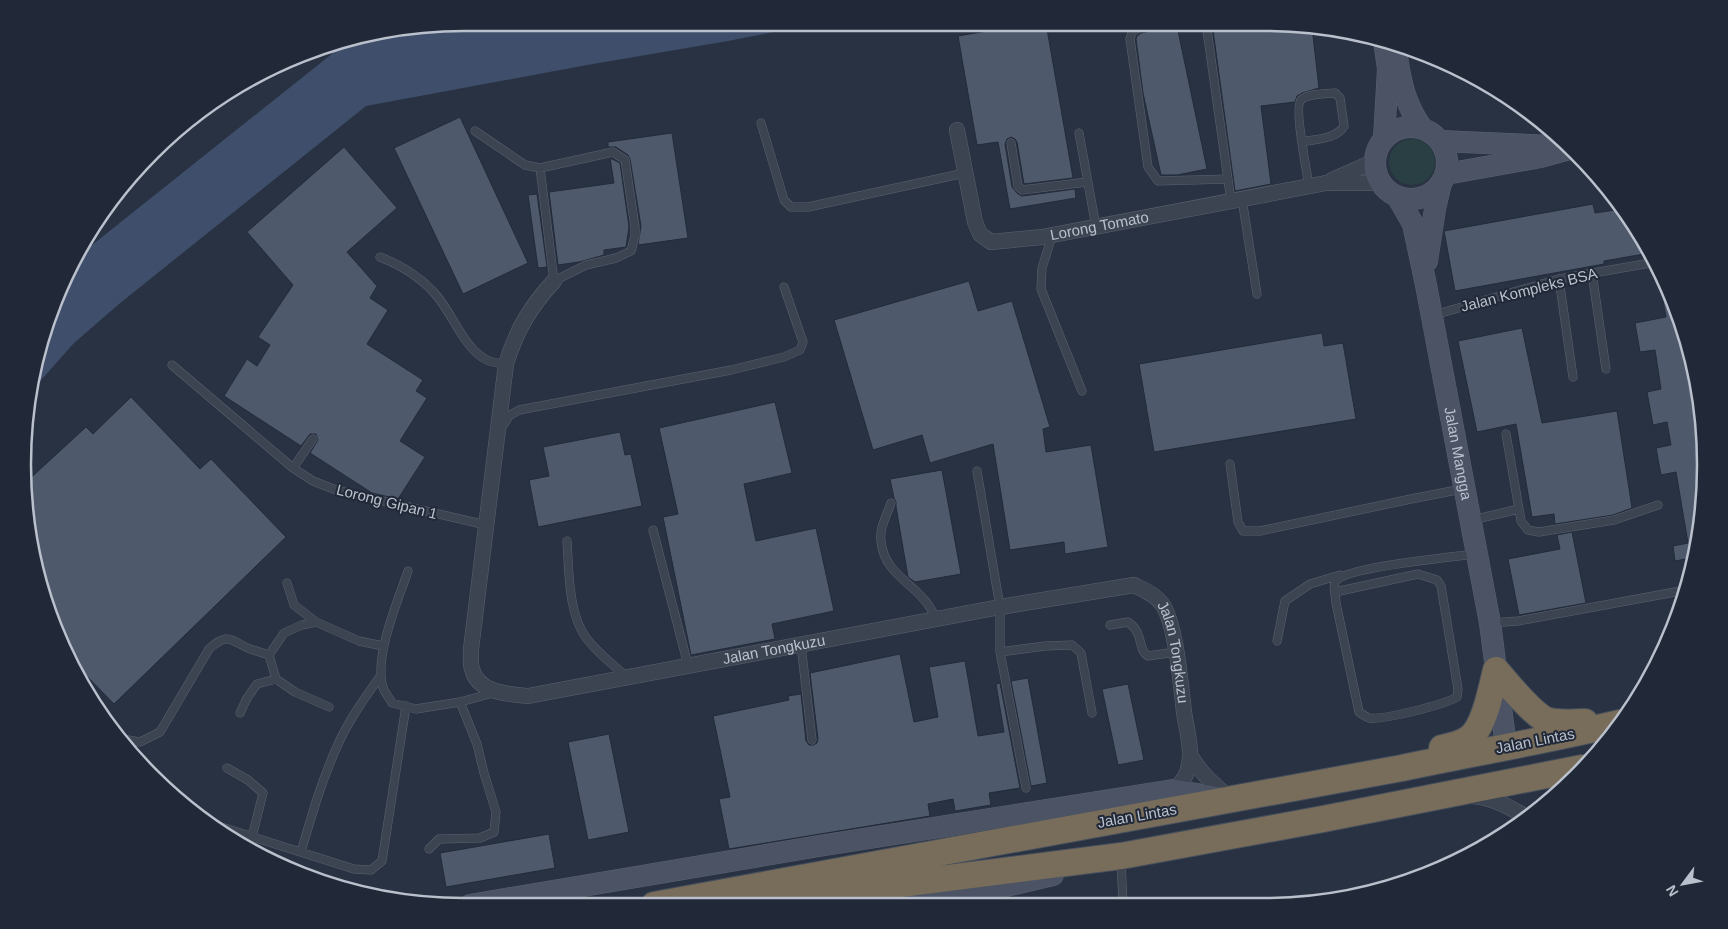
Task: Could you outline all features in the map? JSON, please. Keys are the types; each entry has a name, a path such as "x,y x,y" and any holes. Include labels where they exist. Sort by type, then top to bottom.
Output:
{"highway":[{"path":"1496,670 1546,720 1611,722"},
{"path":"1402,768 1415,757 1456,745 1469,739 1478,729 1496,670"},
{"name":"Jalan Lintas","path":"692,898 1402,768 1506,746 1567,736 1609,725"},
{"path":"1506,746 1519,759 1534,764 1548,765 1579,762"},
{"path":"798,898 1121,856 1323,819 1571,770"}],"street":[{"path":"1384,138 1388,69 1385,49"},
{"path":"1396,52 1406,102 1422,128"},
{"path":"1375,161 1378,149 1384,138 1392,132 1412,126 1422,128 1440,141 1557,146"},
{"name":"Lorong Tomato","path":"957,130 975,222 980,234 991,242 1052,236 1326,183 1375,161"},
{"name":"Jalan Mangga","path":"1426,285 1427,252 1447,159 1440,141"},
{"path":"1389,190 1407,199 1417,199 1435,191 1444,178 1557,147"},
{"name":"Jalan Mangga","path":"1375,161 1376,172 1413,224 1490,623 1506,746"},
{"name":"Lorong Tomato","path":"1326,183 1389,190"},
{"name":"Jalan Tongkuzu","path":"554,281 539,297 521,326 514,339 506,364 471,649 471,668 476,679 495,692 528,696 688,664 801,645 1000,607 1134,585 1149,592 1163,604 1171,625 1190,755 1188,770 1184,780 1173,790"},
{"name":"Jalan Tongkuzu","path":"1190,755 1198,768 1230,799"},
{"path":"517,898 839,843 1173,790 1230,799"},
{"path":"1440,796 1476,796 1507,806 1520,813"},
{"path":"978,898 998,896 1066,872 1121,856"}],"lane":[{"path":"1134,31 1130,38 1148,167 1158,181 1228,179"},
{"path":"1207,31 1228,179 1236,200 1257,294"},
{"path":"1302,142 1341,132 1344,126 1340,98 1335,93 1308,96 1301,100 1298,106 1302,142 1309,186"},
{"path":"761,123 784,200 791,207 808,207 965,173"},
{"path":"475,131 525,165 540,168 613,152 625,160 635,227 631,251 616,258 586,265 554,281 540,168"},
{"path":"1079,133 1096,227"},
{"path":"1011,144 1018,186 1022,190 1087,182"},
{"path":"1052,236 1042,268 1041,289 1082,391"},
{"path":"380,257 401,266 419,277 443,304 475,352 487,360 506,364"},
{"name":"Jalan Kompleks BSA","path":"1432,315 1559,279 1647,264"},
{"path":"1592,273 1606,369"},
{"path":"1559,279 1574,377"},
{"path":"498,434 508,416 519,410 731,370 784,357 800,350 803,342 784,287"},
{"name":"Lorong Gipan 1","path":"172,365 293,468 313,482 336,490 486,525"},
{"path":"1506,434 1521,521 1528,530 1539,532 1614,520 1658,505"},
{"path":"293,468 313,439"},
{"path":"1230,464 1238,522 1243,531 1260,531 1410,498 1464,489"},
{"path":"976,472 1000,607 1000,652 1026,788"},
{"path":"891,503 882,527 881,541 888,564 928,605 936,619"},
{"path":"1470,521 1519,509"},
{"path":"653,530 688,664"},
{"path":"567,541 570,591 578,621 586,638 627,677"},
{"path":"1277,641 1285,601 1310,584 1404,562 1476,554"},
{"path":"408,571 383,646 382,675 384,690 392,703 416,709 460,702 495,692"},
{"path":"1335,592 1418,574 1437,580 1441,586 1443,596 1458,689 1457,698 1432,706 1381,717 1368,718 1359,712 1335,592 1334,584 1337,579 1347,574"},
{"path":"287,583 294,605 316,622 359,641 383,646"},
{"path":"1490,623 1518,622 1678,592"},
{"path":"269,655 284,633 302,624 316,622"},
{"path":"1110,625 1128,622 1136,628 1140,636 1143,652 1148,656 1176,652"},
{"path":"131,741 140,742 160,732 209,649 219,640 231,638 269,655"},
{"path":"801,645 812,740"},
{"path":"1000,652 1045,646 1072,645 1081,653 1092,713"},
{"path":"269,655 276,679 295,692 329,707"},
{"path":"301,852 319,791 340,739 360,705 382,675"},
{"path":"240,713 247,698 257,684 276,679"},
{"path":"429,849 439,839 480,838 494,832 496,812 477,744 460,702"},
{"path":"234,831 354,869 371,870 382,861 406,706"},
{"path":"227,768 248,780 263,793 252,837"},
{"path":"1121,856 1123,898"}],"green space":[{"path":"1407,139 1417,139 1431,149 1435,162 1431,175 1425,181 1417,185 1407,185 1393,175 1389,167 1389,157 1399,143"}],"water":[{"path":"779,31 366,106 119,304 74,343 40,382 54,325 64,299 90,247 336,51 380,40 436,32"}],"building":[{"path":"987,31 1047,31 1073,178 1024,184 1017,142 1011,137 1007,139 1005,144 1012,187 1022,196 1075,189 1076,198 1010,209 998,142 977,145 958,36"},
{"path":"1178,31 1207,169 1177,175 1161,175 1143,93 1136,39 1141,33"},
{"path":"1213,31 1264,31 1313,34 1319,88 1302,93 1297,96 1295,102 1261,106 1271,184 1235,191"},
{"path":"460,117 528,263 463,294 394,148"},
{"path":"672,133 688,238 638,245 641,226 630,159 628,155 616,147 608,147 608,142"},
{"path":"344,147 397,208 347,252 377,286 370,298 388,310 367,344 423,380 416,391 427,398 400,441 425,457 398,499 372,493 310,453 318,440 316,434 310,434 301,446 224,396 247,359 257,366 270,345 258,337 293,285 247,232"},
{"path":"610,158 620,163 629,227 626,247 604,250 604,255 579,262 558,265 549,192 614,183"},
{"path":"537,194 547,267 538,268 528,195"},
{"path":"1593,204 1595,213 1614,210 1642,254 1604,261 1604,264 1455,291 1444,231"},
{"path":"969,281 978,311 1012,301 1050,427 1043,429 1046,452 1091,445 1108,547 1065,554 1064,542 1010,550 993,444 930,463 922,435 873,450 834,320"},
{"path":"1662,294 1682,352 1693,408 1696,436 1696,493 1693,521 1686,559 1675,561 1673,546 1688,543 1676,472 1661,475 1656,448 1671,445 1667,422 1653,425 1647,392 1661,389 1655,350 1640,352 1635,323 1666,317"},
{"path":"1522,328 1542,423 1617,411 1632,508 1613,515 1555,524 1554,514 1532,517 1516,424 1477,432 1458,341"},
{"path":"1322,333 1324,346 1343,343 1356,419 1154,452 1139,364"},
{"path":"131,397 200,469 211,459 286,537 114,704 86,675 64,630 46,577 35,521 32,493 31,477 86,427 93,434"},
{"path":"775,402 792,473 744,484 756,541 816,528 834,611 772,624 775,639 691,655 663,517 678,514 659,428"},
{"path":"620,432 625,455 631,454 642,506 538,527 529,480 549,476 543,447"},
{"path":"942,470 961,574 915,582 908,577 896,502 890,479"},
{"path":"1572,532 1586,603 1519,615 1508,559 1560,549 1557,535"},
{"path":"900,654 914,722 938,717 929,667 965,661 978,736 1004,732 996,684 1000,683 1020,788 989,793 991,805 955,811 953,799 928,804 930,816 729,849 719,799 730,797 713,716 789,700 788,696 801,694 806,741 809,745 813,745 817,743 818,739 810,673"},
{"path":"1028,678 1047,783 1031,786 1011,681"},
{"path":"1128,684 1144,760 1118,765 1102,689"},
{"path":"609,734 629,832 588,840 568,742"},
{"path":"549,834 555,868 446,887 440,853"}]}
